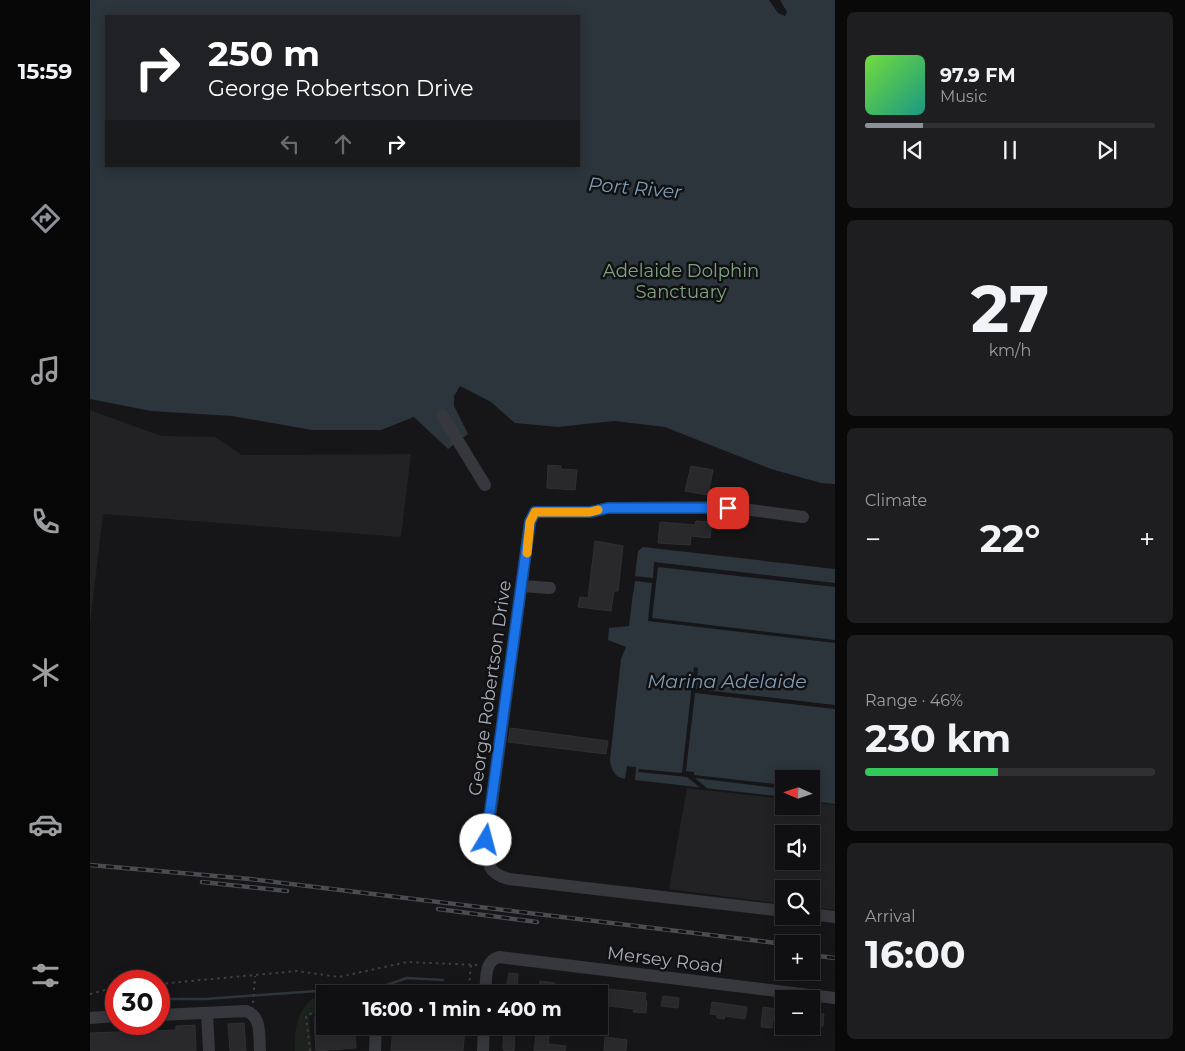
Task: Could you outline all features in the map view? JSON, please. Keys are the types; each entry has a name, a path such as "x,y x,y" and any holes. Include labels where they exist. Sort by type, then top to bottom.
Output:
{"street":[{"path":"442,415 485,485"},
{"name":"George Robertson Drive","path":"775,910 499,877 490,869 486,840 530,522 535,512 590,512 608,508 728,508 803,517"},
{"path":"522,586 550,588"},
{"path":"820,915 835,917"},
{"name":"Mersey Road","path":"489,963 499,957 835,998"},
{"path":"486,985 489,963"},
{"path":"170,1015 246,1011 252,1013 256,1018 260,1051"},
{"path":"207,1013 208,1051"},
{"path":"90,1018 105,1017"},
{"path":"374,1051 375,1035"},
{"path":"483,1051 484,1035"}],"path":[{"path":"170,983 297,971 339,977 407,962 489,963"},
{"path":"469,985 471,964"},
{"path":"253,1004 254,976"},
{"path":"90,994 105,990"},
{"path":"310,1051 306,1016 316,1012"}],"shaded area":[{"path":"90,410 161,436 215,437 242,455 411,454 401,537 103,514 90,624"},
{"path":"687,788 775,798 775,815 820,815 820,803 835,805 835,910 820,908 820,880 775,880 775,903 669,889"},
{"path":"316,996 316,1015 309,1016 312,1051 295,1051 295,1035 298,1020 301,1012"}],"water":[{"name":"Port River","path":"90,0 769,0 778,13 785,16 787,12 780,0 835,0 835,484 821,483 771,469 665,427 614,421 558,427 515,423 491,402 460,386 454,396 454,406 468,434 448,449 414,417 381,430 312,430 232,416 151,411 90,399"},
{"name":"Marina Adelaide","path":"643,547 835,569 835,804 820,802 820,770 775,770 775,796 635,780 636,767 627,766 625,779 614,772 610,760 621,659 626,647 608,640 609,628 629,626 638,551"}],"pier":[{"path":"654,562 835,583 835,587 658,567 652,618 835,640 835,643 648,621 652,583 635,581 633,594 630,594 633,576 653,578"},
{"path":"694,667 698,668 696,689 835,705 835,709 695,693 686,771 694,772 694,775 775,784 775,788 695,778 708,789 704,791 687,777 638,772 639,769 682,773"}],"building":[{"path":"548,465 561,466 561,469 577,470 575,490 547,488"},
{"path":"691,466 713,470 708,495 685,491"},
{"path":"696,521 712,522 710,538 691,536 690,545 658,543 660,522 695,525"},
{"path":"595,541 623,546 618,591 614,591 611,611 578,607 580,597 588,598"},
{"path":"510,728 608,741 606,754 508,742"},
{"path":"509,973 518,974 517,985 507,985"},
{"path":"540,981 555,983 555,985 540,985"},
{"path":"608,989 646,993 646,1013 633,1012 634,1009 608,1006"},
{"path":"663,996 679,998 678,1008 661,1006"},
{"path":"712,1002 747,1007 745,1019 725,1016 724,1019 717,1018 717,1015 710,1014"},
{"path":"763,1007 775,1009 775,1020 773,1020 772,1028 761,1027"},
{"path":"820,1014 824,1014 823,1026 820,1026"},
{"path":"314,1017 316,1017 316,1035 355,1035 356,1048 316,1051"},
{"path":"244,1023 246,1051 230,1051 228,1024"},
{"path":"195,1025 196,1051 90,1051 90,1033 105,1032 105,1035 170,1035 170,1030 176,1030 176,1026"},
{"path":"392,1035 464,1035 463,1051 391,1051"},
{"path":"504,1035 515,1035 514,1051 504,1051"},
{"path":"536,1035 549,1036 548,1044 566,1046 565,1051 534,1051"},
{"path":"605,1037 627,1040 626,1051 604,1051"}],"waterway":[{"path":"170,999 205,999 331,990 372,990 407,978 443,980"}],"railway":[{"path":"90,865 250,879 775,943"},
{"path":"202,882 287,891"},
{"path":"438,909 537,922"},
{"path":"820,956 835,958"}],"slow traffic":[{"path":"527,553 530,522 535,512 590,512 598,510"}],"route":[{"path":"486,840 530,522 535,512 590,512 608,508 728,508"}],"park label":[{"name":"Adelaide Dolphin Sanctuary","path":"681,281"}]}
